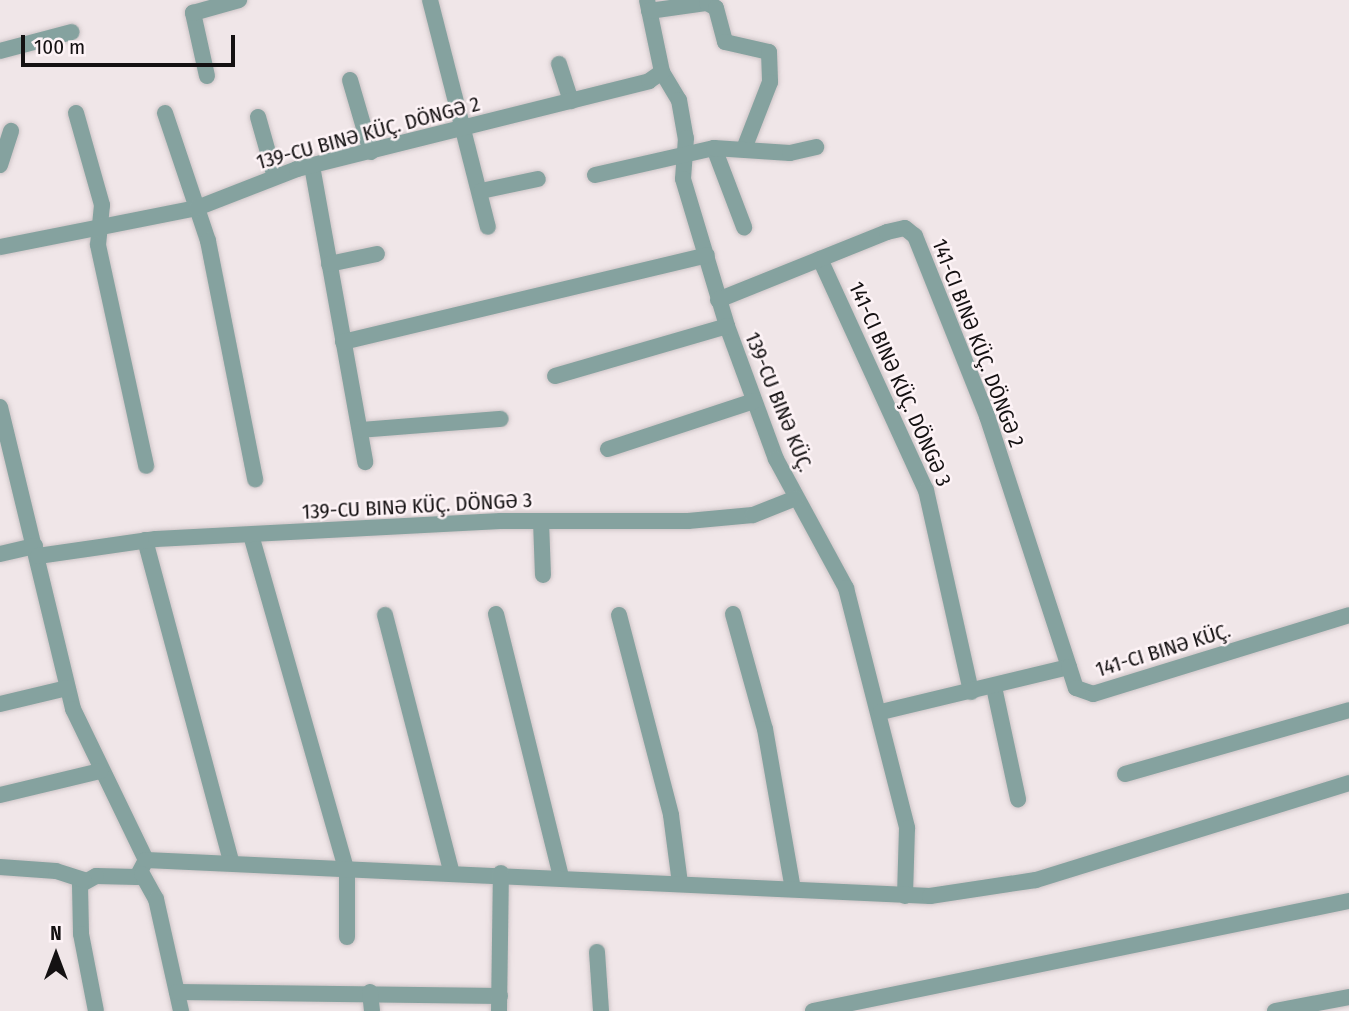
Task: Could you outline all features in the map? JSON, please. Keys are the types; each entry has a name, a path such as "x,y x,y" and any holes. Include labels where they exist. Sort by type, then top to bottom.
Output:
{"street":[{"path":"207,76 193,13 239,0"},
{"path":"430,0 488,226"},
{"path":"648,6 707,3 716,8 725,42 769,52 770,82 745,146"},
{"name":"139-CU BINƏ KÜÇ.","path":"648,6 662,72 676,90 685,152 683,179 718,300 754,401 796,498 841,570 881,712 907,828 905,896"},
{"path":"0,51 72,32"},
{"path":"559,64 571,101"},
{"name":"139-CU BINƏ KÜÇ. DÖNGƏ 2","path":"0,247 197,208 275,177 312,166 571,101 662,72"},
{"path":"350,80 371,152"},
{"path":"76,113 102,205 98,245 146,466"},
{"path":"165,113 197,208 255,479"},
{"path":"258,117 275,177"},
{"path":"0,165 11,131"},
{"path":"595,175 685,152 714,148 745,146 790,153 816,147"},
{"path":"714,148 744,227"},
{"path":"312,166 365,462"},
{"path":"481,191 538,179"},
{"name":"141-CI BINƏ KÜÇ. DÖNGƏ 2","path":"718,300 887,232 905,228 915,236 987,416 1069,667"},
{"path":"329,264 377,254"},
{"path":"343,342 707,255"},
{"name":"141-CI BINƏ KÜÇ. DÖNGƏ 3","path":"820,259 919,470 971,692"},
{"path":"555,376 727,326"},
{"path":"608,449 754,401"},
{"path":"0,407 67,688 156,899 181,1011"},
{"path":"360,430 501,419"},
{"name":"139-CU BINƏ KÜÇ. DÖNGƏ 3","path":"0,554 145,540 541,521 735,517 796,498"},
{"path":"541,521 543,575"},
{"path":"251,536 345,866 347,937"},
{"path":"145,540 231,862"},
{"path":"496,614 561,876"},
{"path":"733,614 768,742 793,889"},
{"path":"385,615 450,871"},
{"path":"619,615 671,815 680,883"},
{"name":"141-CI BINƏ KÜÇ.","path":"881,712 1069,667 1076,688 1093,694 1349,615"},
{"path":"994,687 1018,799"},
{"path":"0,704 67,688"},
{"path":"1125,774 1349,710"},
{"path":"0,795 100,771"},
{"path":"0,867 56,871 83,880 144,867 231,862 561,876 905,896 1036,880 1349,783"},
{"path":"177,992 370,992 499,1004 501,873"},
{"path":"83,880 79,916 96,1011"},
{"path":"813,1011 1349,901"},
{"path":"597,952 601,1011"},
{"path":"370,992 372,1011"},
{"path":"1275,1011 1349,997"}]}
